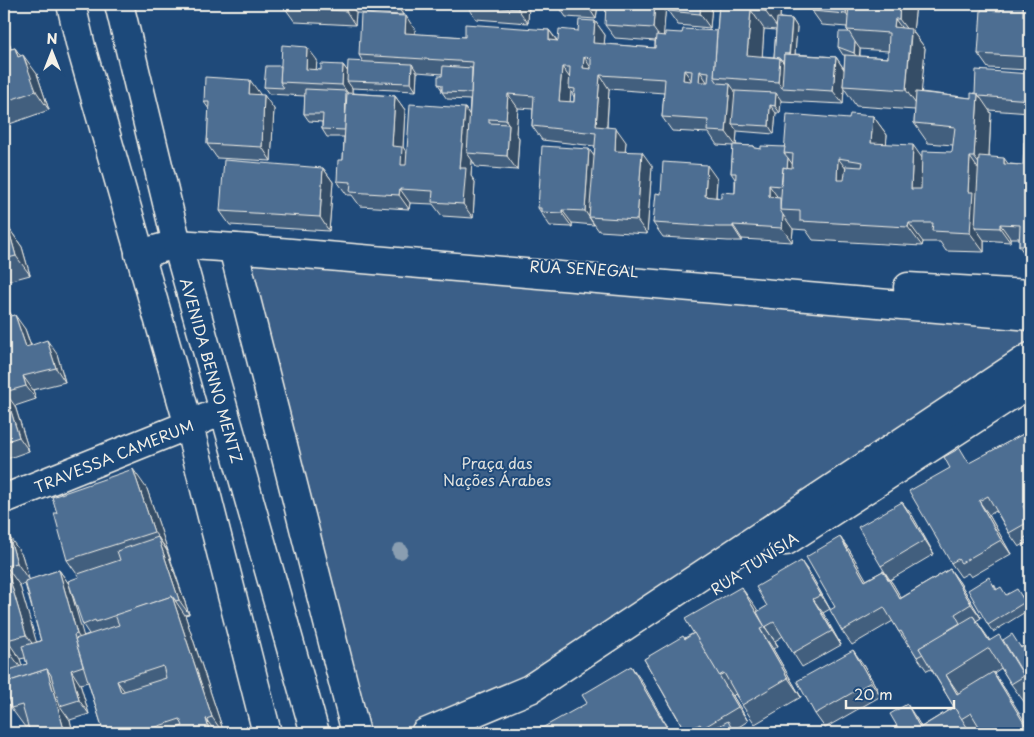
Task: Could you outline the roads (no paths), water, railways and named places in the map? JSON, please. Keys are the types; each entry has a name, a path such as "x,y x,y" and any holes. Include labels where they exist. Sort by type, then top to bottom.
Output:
{"street":[{"path":"71,4 81,47 189,426 267,733"},
{"name":"AVENIDA BENNO MENTZ","path":"119,4 177,244 315,733"},
{"name":"RUA SENEGAL","path":"139,254 177,244 1030,294"},
{"path":"356,733 233,248 1030,316"},
{"path":"425,733 530,688 1030,357"},
{"name":"RUA TUNÍSIA","path":"472,733 540,702 1030,383"},
{"name":"TRAVESSA CAMERUM","path":"4,499 223,411"}],"park label":[{"name":"Praça das Nações Árabes","path":"497,470"}]}
